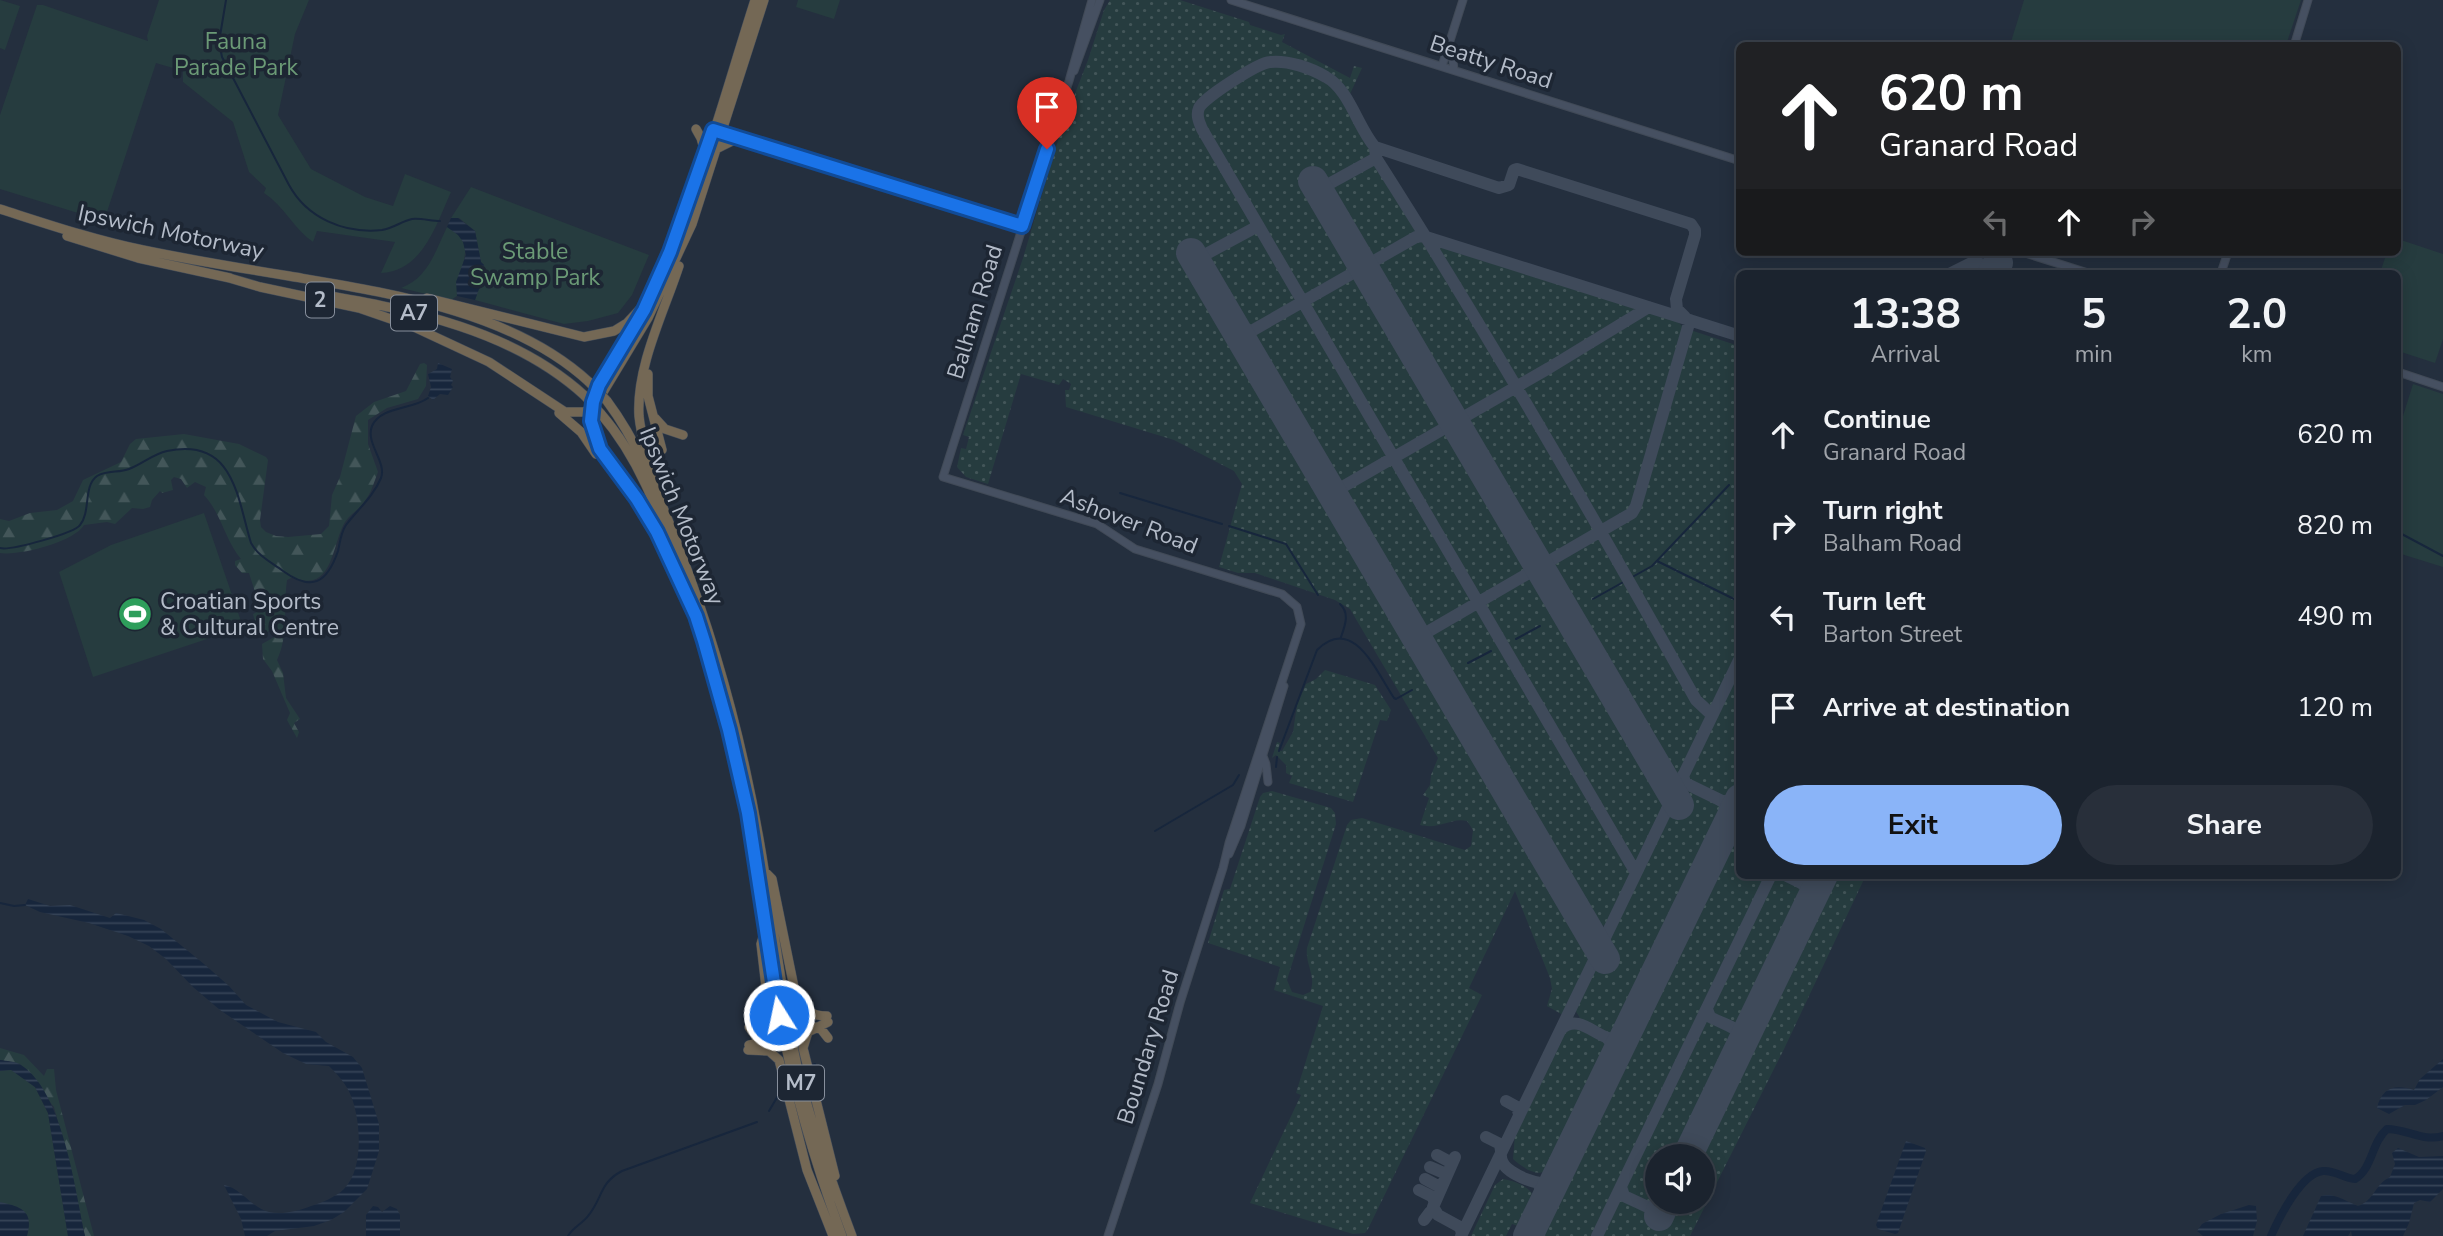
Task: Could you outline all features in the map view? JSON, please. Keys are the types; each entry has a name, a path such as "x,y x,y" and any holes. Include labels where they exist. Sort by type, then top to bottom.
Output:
{"highway":[{"path":"662,450 647,390 648,374 673,285 718,148 718,131 755,0"},
{"path":"696,616 665,548 637,499 600,449 592,427 593,407 603,378 657,283 706,153 718,131 764,0"},
{"path":"696,129 706,153"},
{"path":"718,148 738,138"},
{"name":"Ipswich Motorway","path":"0,209 82,235 136,248 332,283 433,305 516,333 554,354 589,382 607,401 627,430 644,463 685,565 731,710 752,800 792,1043 808,1110 852,1236"},
{"name":"Ipswich Motorway","path":"0,215 110,250 226,277 377,304 453,324 527,355 558,374 585,396 601,414 624,443 645,481 696,616 724,711 753,841 779,1015 796,1093 818,1169 842,1236"},
{"path":"575,426 593,407 648,318 692,224"},
{"name":"2","path":"226,277 265,289 359,308 414,327 489,362 522,382 556,408"},
{"path":"332,283 424,297 570,335 590,337 609,333 627,323 638,312 657,283"},
{"path":"673,285 642,375 639,415 644,444 676,529 685,565"},
{"path":"556,408 567,413 578,413 593,407"},
{"path":"556,408 575,426 637,499"},
{"path":"652,413 662,427 683,435"},
{"path":"765,872 772,879 796,997 810,1013 828,1019 806,1035 803,1052 841,1194 843,1212"},
{"path":"764,1047 749,1052 764,1047 771,1030 761,944 766,929"},
{"path":"749,1027 780,1063 808,1176 833,1236"},
{"path":"815,1027 821,1029 828,1038"}],"main road":[{"path":"1022,226 1092,0"},
{"path":"1069,81 1100,0"},
{"name":"Beatty Road","path":"1231,0 1736,160"},
{"path":"1442,66 1463,0"},
{"path":"2295,42 2308,0"},
{"path":"1448,46 1452,51 1454,70"},
{"name":"Balham Road","path":"718,131 1022,226 943,477"},
{"path":"1712,152 1736,155"},
{"path":"2035,256 2079,270"},
{"path":"2401,373 2443,387"},
{"path":"948,462 955,481"},
{"name":"Ashover Road","path":"943,477 1097,524 1135,549 1277,592 1287,596 1297,607"},
{"name":"Boundary Road","path":"1108,1236 1158,1084 1229,843 1300,629 1297,607"},
{"name":"Boundary Road","path":"1223,868 1236,839 1263,756 1287,670"},
{"path":"1252,790 1270,782 1263,756"}],"green space":[{"path":"0,0 20,6 5,50 0,48"},
{"name":"Fauna Parade Park","path":"159,0 309,0 295,34 278,115 311,169 365,197 393,206 405,174 451,192 433,232 418,255 408,264 381,273 395,242 317,231 313,242 264,193 266,188 249,172 233,122 183,82 183,71 156,63 104,221 0,189 0,115 37,5 148,41 147,36"},
{"path":"798,0 840,0 834,19 796,7"},
{"path":"1110,0 1180,0 1249,22 1250,25 1285,34 1282,42 1350,78 1354,66 1362,68 1350,94 1346,95 1339,86 1336,91 1422,238 1675,319 1684,328 1736,345 1736,654 1680,772 1672,772 1658,748 1640,759 1665,801 1606,926 1597,925 1584,903 1567,913 1591,957 1563,1015 1547,1006 1552,989 1550,978 1515,891 1469,988 1482,995 1365,1233 1353,1234 1250,1203 1301,1095 1296,1093 1323,1006 1274,990 1280,967 1208,943 1224,890 1230,889 1263,793 1272,791 1331,808 1335,813 1336,824 1287,980 1292,992 1303,995 1310,992 1312,976 1307,948 1347,825 1351,820 1362,818 1465,850 1471,846 1473,830 1467,821 1434,826 1420,825 1429,798 1423,795 1430,785 1438,758 1350,609 1335,600 1255,573 1238,573 1219,567 1242,484 1234,471 1174,440 1066,407 1065,390 1069,390 1071,384 1063,379 1059,385 1021,374 988,484 966,477 957,467 961,448 966,449 969,437 963,435 1023,258 1062,127"},
{"path":"2024,0 2301,0 2287,42 2011,42"},
{"name":"Stable Swamp Park","path":"471,187 649,255 632,295 618,313 564,324 475,300 479,288 485,283 484,265 481,262 475,231 459,218 451,218"},
{"name":"Stable Swamp Park","path":"447,227 457,234 465,250 457,296 451,300 401,288 410,284 424,271"},
{"path":"2401,240 2443,254 2443,339 2435,363 2401,352 2401,270 2381,270 2386,256 2401,256"},
{"path":"420,364 427,365 426,386 418,399 387,408 368,420 368,444 378,472 366,499 345,522 324,573 316,579 306,581 293,577 287,580 284,631 277,660 283,673 286,698 300,719 294,723 299,732 297,738 287,720 290,713 272,671 263,659 262,644 276,636 278,629 272,627 265,635 258,632 253,614 259,611 260,600 249,573 242,573 235,565 235,561 241,559 204,495 206,487 195,482 187,488 181,479 174,477 171,480 173,490 162,493 160,491 150,507 132,508 115,524 107,522 84,525 58,542 20,552 0,553 0,519 9,521 30,513 57,510 73,501 83,480 121,462 130,444 136,439 184,434 239,444 266,457 268,460 260,520 261,527 266,532 288,537 321,534 329,526 332,495 340,477 356,416 374,402 406,391"},
{"path":"2413,384 2443,394 2443,567 2401,554 2401,422"},
{"path":"204,513 243,627 93,677 59,572 111,545"},
{"path":"1325,670 1375,685 1391,710 1387,721 1380,720 1353,802 1289,783 1292,776 1286,773 1286,765 1276,755 1272,758 1277,742 1280,743 1278,750 1282,751 1293,732 1297,705 1306,684"},
{"path":"1736,673 1736,782 1730,795 1724,798 1692,783 1687,776"},
{"path":"1682,786 1718,802 1722,811 1614,1034 1607,1033 1582,1021 1575,1010 1596,965 1615,954 1607,941 1670,811 1688,800"},
{"path":"1736,829 1736,879 1766,879 1594,1236 1540,1236"},
{"path":"1773,879 1786,879 1805,888 1807,894 1744,1025 1737,1027 1712,1015 1710,1009"},
{"path":"1828,879 1864,879 1785,1047 1715,1186 1715,1144 1700,1144"},
{"path":"1709,1020 1735,1032 1737,1039 1686,1144 1646,1144 1705,1021"},
{"path":"1576,1027 1604,1040 1608,1047 1549,1170 1535,1172 1513,1159 1515,1134 1562,1034 1567,1029"},
{"path":"0,1048 24,1055 44,1076 47,1069 54,1069 56,1090 94,1236 85,1236 54,1107 20,1064 0,1060"},
{"path":"11,1069 35,1087 48,1113 68,1236 0,1236 0,1071"},
{"path":"1645,1146 1645,1202 1626,1193 1625,1187"},
{"path":"1503,1179 1522,1185 1535,1199 1521,1227 1512,1224 1506,1236 1471,1236 1495,1185"},
{"path":"1621,1200 1645,1211 1645,1214 1652,1214 1668,1221 1671,1214 1701,1214 1690,1236 1601,1236 1616,1204"}],"water":[{"path":"451,218 458,218 475,231 481,262 484,265 485,283 479,289 475,300 457,296 456,282 466,255 463,242 447,227"},
{"path":"438,363 452,369 450,377 453,387 448,395 440,394 433,400 428,396 431,387 428,374 437,369"},
{"path":"28,899 50,906 70,905 110,918 116,913 144,920 161,929 204,964 246,1005 278,1022 316,1032 326,1042 353,1057 362,1068 379,1124 379,1151 367,1189 344,1212 331,1220 314,1226 275,1231 267,1236 245,1236 241,1219 224,1185 236,1190 263,1210 279,1213 301,1209 328,1199 341,1192 350,1180 355,1170 359,1144 357,1118 345,1084 329,1066 306,1064 283,1053 220,1010 149,946 89,923 40,912 25,905"},
{"path":"2443,1059 2443,1087 2426,1100 2415,1105 2405,1105 2389,1114 2377,1108 2386,1091 2401,1087 2414,1090 2420,1079"},
{"path":"0,1060 21,1065 35,1078 47,1097 65,1143 85,1236 68,1236 48,1113 35,1087 11,1070 0,1071"},
{"path":"1906,1141 1925,1148 1926,1151 1898,1233 1895,1234 1878,1229 1876,1225"},
{"path":"2398,1148 2419,1157 2443,1156 2443,1189 2430,1202 2420,1200 2414,1203 2403,1236 2352,1236 2351,1231 2348,1236 2303,1236 2321,1196 2335,1196 2358,1206 2368,1200 2390,1177 2395,1164 2392,1153"},
{"path":"0,1202 20,1208 24,1212 29,1221 27,1236 0,1236"},
{"path":"2249,1205 2256,1206 2257,1221 2253,1236 2203,1236 2197,1231 2202,1224 2221,1214"},
{"path":"373,1206 382,1212 390,1206 397,1209 400,1215 400,1236 366,1236 366,1215"}],"waterway":[{"path":"226,0 219,42 222,57 289,185 306,207 328,221 368,231 390,228 412,219 440,221"},
{"path":"0,548 55,537 76,528 83,520 90,486 97,476 129,469 162,452 189,449 206,453 219,462 229,475 251,543 258,552 293,577 302,581 317,581 329,571 334,562 346,525 370,497 381,478 381,466 371,439 372,426 382,415 428,398"},
{"path":"1593,599 1652,566 1729,485"},
{"path":"1120,493 1222,524"},
{"path":"1229,526 1286,544 1318,595"},
{"path":"2401,534 2443,556"},
{"path":"1657,561 1736,600"},
{"path":"1340,604 1346,615 1341,637"},
{"path":"1516,639 1540,626"},
{"path":"1279,751 1317,650 1330,641 1342,639 1352,642 1362,650 1394,698 1412,690"},
{"path":"1468,663 1491,651"},
{"path":"1276,767 1277,757"},
{"path":"1155,831 1233,785 1239,775"},
{"path":"0,903 25,905"},
{"path":"769,1111 779,1094"},
{"path":"568,1236 588,1216 609,1181 622,1171 757,1122"},
{"path":"2271,1236 2292,1198 2307,1179 2323,1171 2355,1179 2365,1169 2378,1141 2387,1129 2429,1137 2443,1136"}],"taxiway":[{"path":"1636,873 1202,129 1198,118 1199,108 1220,89 1264,64 1284,62 1326,77 1341,90 1375,147 1376,158 1543,432 1696,700 1712,715"},
{"path":"1375,147 1499,188 1509,185 1514,170 1517,169 1691,224 1695,235 1676,299 1677,309 1685,317"},
{"path":"1318,190 1376,158"},
{"path":"1195,260 1258,226"},
{"path":"1241,337 1416,237 1423,236 1736,335"},
{"path":"1957,270 1973,262 1981,264 1986,270"},
{"path":"1988,270 1989,267 1997,267 1998,270"},
{"path":"1332,493 1649,307"},
{"path":"1417,638 1632,513 1690,320"},
{"path":"1461,1236 1736,666"},
{"path":"1683,775 1685,783 1722,801 1729,810 1728,821 1711,857"},
{"path":"1721,801 1736,798"},
{"path":"1597,1236 1769,879"},
{"path":"1793,879 1809,890 1810,900 1803,917"},
{"path":"1807,885 1816,885 1820,879"},
{"path":"1561,1029 1569,1024 1577,1024 1616,1039 1630,1026 1645,994"},
{"path":"1737,1030 1749,1027 1759,1007"},
{"path":"1707,1009 1710,1017 1734,1029 1740,1036 1733,1062"},
{"path":"1597,1094 1613,1058 1614,1050 1607,1038"},
{"path":"1506,1101 1517,1107 1519,1114"},
{"path":"1486,1137 1500,1144 1501,1151"},
{"path":"1501,1152 1502,1161 1512,1172 1534,1182 1548,1183 1560,1172 1575,1140"},
{"path":"1437,1155 1451,1165"},
{"path":"1455,1157 1433,1207 1438,1215 1460,1227 1462,1233"},
{"path":"1430,1167 1447,1172"},
{"path":"1425,1179 1438,1186 1441,1184"},
{"path":"1529,1234 1544,1201 1542,1189 1537,1183"},
{"path":"1621,1187 1624,1196 1645,1206"},
{"path":"1419,1190 1433,1197 1434,1201"},
{"path":"1424,1220 1430,1212 1435,1212"}],"runway":[{"path":"1313,181 1679,805"},
{"path":"1191,253 1605,959"},
{"path":"1994,270 1998,263"},
{"path":"1528,1236 1736,807"},
{"path":"1693,1144 1821,879"}],"place":[{"name":"Croatian Sports & Cultural Centre","path":"135,614"}],"route":[{"path":"779,1015 748,813 711,664 696,616 657,532 597,443 591,421 594,397 657,283 682,222 713,130 1022,226 1047,149"}]}
